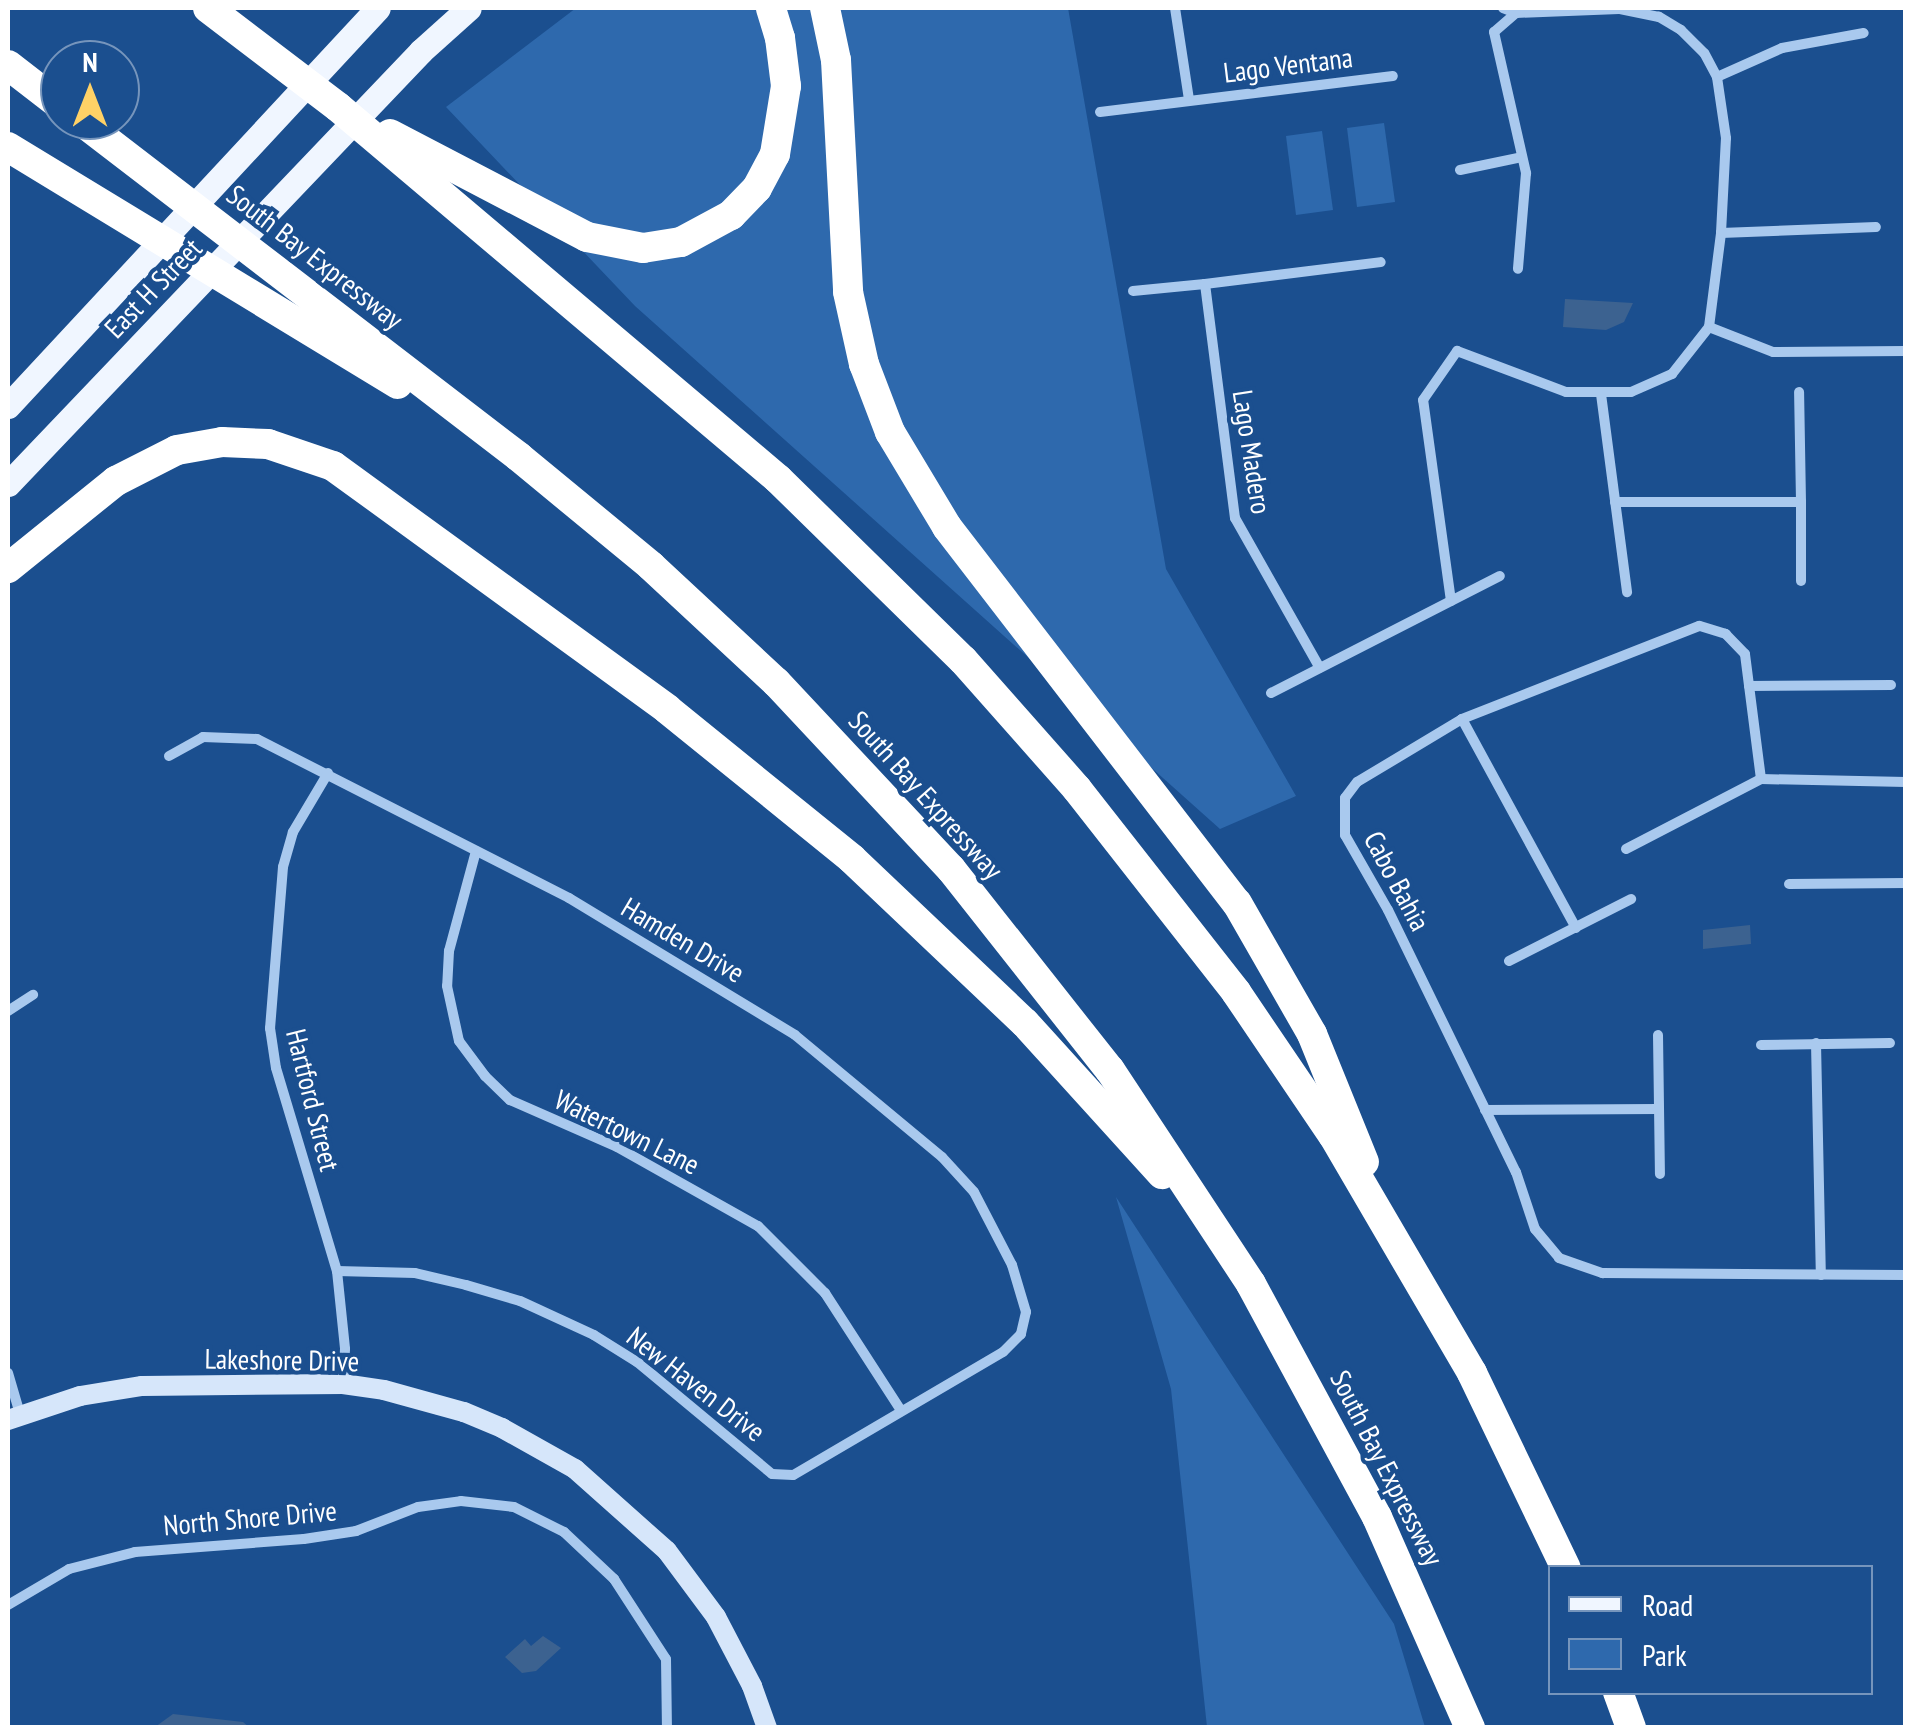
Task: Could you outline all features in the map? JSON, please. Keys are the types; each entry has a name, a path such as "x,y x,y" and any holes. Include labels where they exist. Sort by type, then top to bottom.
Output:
{"highway":[{"path":"338,107 605,243 662,246 716,227 758,188 781,136 784,62 771,8"},
{"path":"826,8 836,60 848,292 864,364 890,432 946,526 1237,904 1264,946 1333,1079 1379,1208"},
{"path":"220,16 338,107 778,479 962,660 1078,789 1185,923 1286,1063 1379,1208 1472,1372 1565,1565"},
{"path":"8,65 40,90"},
{"name":"South Bay Expressway","path":"107,140 519,456 714,622 906,818 1006,934 1110,1070 1251,1284 1378,1517 1470,1728"},
{"path":"8,147 519,456"},
{"path":"8,568 116,481 177,450 222,442 257,443 290,449 333,466 667,709 852,859 1084,1086 1251,1284"},
{"path":"1619,1695 1632,1728"}],"main road":[{"name":"East H Street","path":"8,406 378,8"},
{"name":"East H Street","path":"8,484 421,52 468,8"}],"street":[{"name":"Lago Ventana","path":"1175,8 1189,100"},
{"path":"1451,601 1423,400 1457,351 1566,392 1631,392 1672,374 1710,327 1722,233 1726,138 1717,77 1704,53 1682,30 1659,17 1620,8 1516,13 1504,8"},
{"path":"1516,13 1494,32 1526,174 1518,270"},
{"path":"1717,77 1782,48 1864,33"},
{"name":"Lago Ventana","path":"1100,112 1393,76"},
{"path":"1460,170 1522,157"},
{"path":"1722,233 1876,228"},
{"path":"1133,291 1380,262"},
{"name":"Lago Madero","path":"1205,284 1234,518 1320,668"},
{"path":"1710,327 1773,352 1906,351"},
{"path":"1799,392 1801,581"},
{"path":"1600,394 1627,592"},
{"path":"1615,502 1801,502"},
{"path":"1271,693 1500,576"},
{"name":"Cabo Bahia","path":"1761,779 1745,654 1726,634 1699,626 1462,719 1357,782 1345,798 1345,834 1388,910 1516,1172 1535,1229 1559,1258 1602,1273 1906,1275"},
{"path":"1749,686 1891,684"},
{"path":"1462,719 1576,928"},
{"name":"Hamden Drive","path":"168,756 204,737 257,738 590,910 795,1036 942,1157 974,1192 1012,1265 1026,1312 1021,1334 1002,1352"},
{"name":"Hartford Street","path":"328,773 292,832 283,866 270,1028 276,1068 337,1271 346,1349 343,1384"},
{"path":"1626,849 1761,779 1906,782"},
{"name":"Watertown Lane","path":"476,850 449,951 447,986 459,1041 485,1076 510,1100 617,1147 758,1226 826,1293 900,1409"},
{"path":"1790,884 1906,883"},
{"path":"1509,961 1631,898"},
{"path":"8,1012 33,995"},
{"path":"1658,1035 1660,1174"},
{"path":"1816,1043 1821,1275"},
{"path":"1761,1045 1890,1043"},
{"path":"1485,1110 1658,1109"},
{"name":"New Haven Drive","path":"337,1271 415,1273 466,1285 520,1301 594,1334 678,1393 772,1474 793,1475 1002,1352"},
{"path":"8,1373 14,1417"},
{"name":"Lakeshore Drive","path":"14,1417 80,1396 142,1386 343,1384 424,1399 502,1428 574,1468 608,1494 668,1551 737,1654 767,1728"},
{"name":"North Shore Drive","path":"8,1605 70,1568 135,1552 304,1539 356,1531 418,1507 461,1500 514,1507 564,1532 614,1579 666,1659 667,1728"}],"green space":[{"path":"576,8 1068,8 1166,569 1296,796 1220,829 635,306 446,107"},
{"path":"1384,123 1395,202 1357,207 1347,128"},
{"path":"1322,131 1333,210 1296,215 1286,136"},
{"path":"1116,1197 1394,1624 1425,1727 1207,1727 1171,1389"}],"shaded area":[{"path":"1565,299 1633,303 1624,322 1606,330 1563,327"},
{"path":"1750,925 1751,944 1703,949 1703,930"},
{"path":"543,1636 561,1648 536,1671 522,1673 505,1657 525,1639 531,1646"},
{"path":"173,1714 243,1722 249,1727 155,1727"}]}
